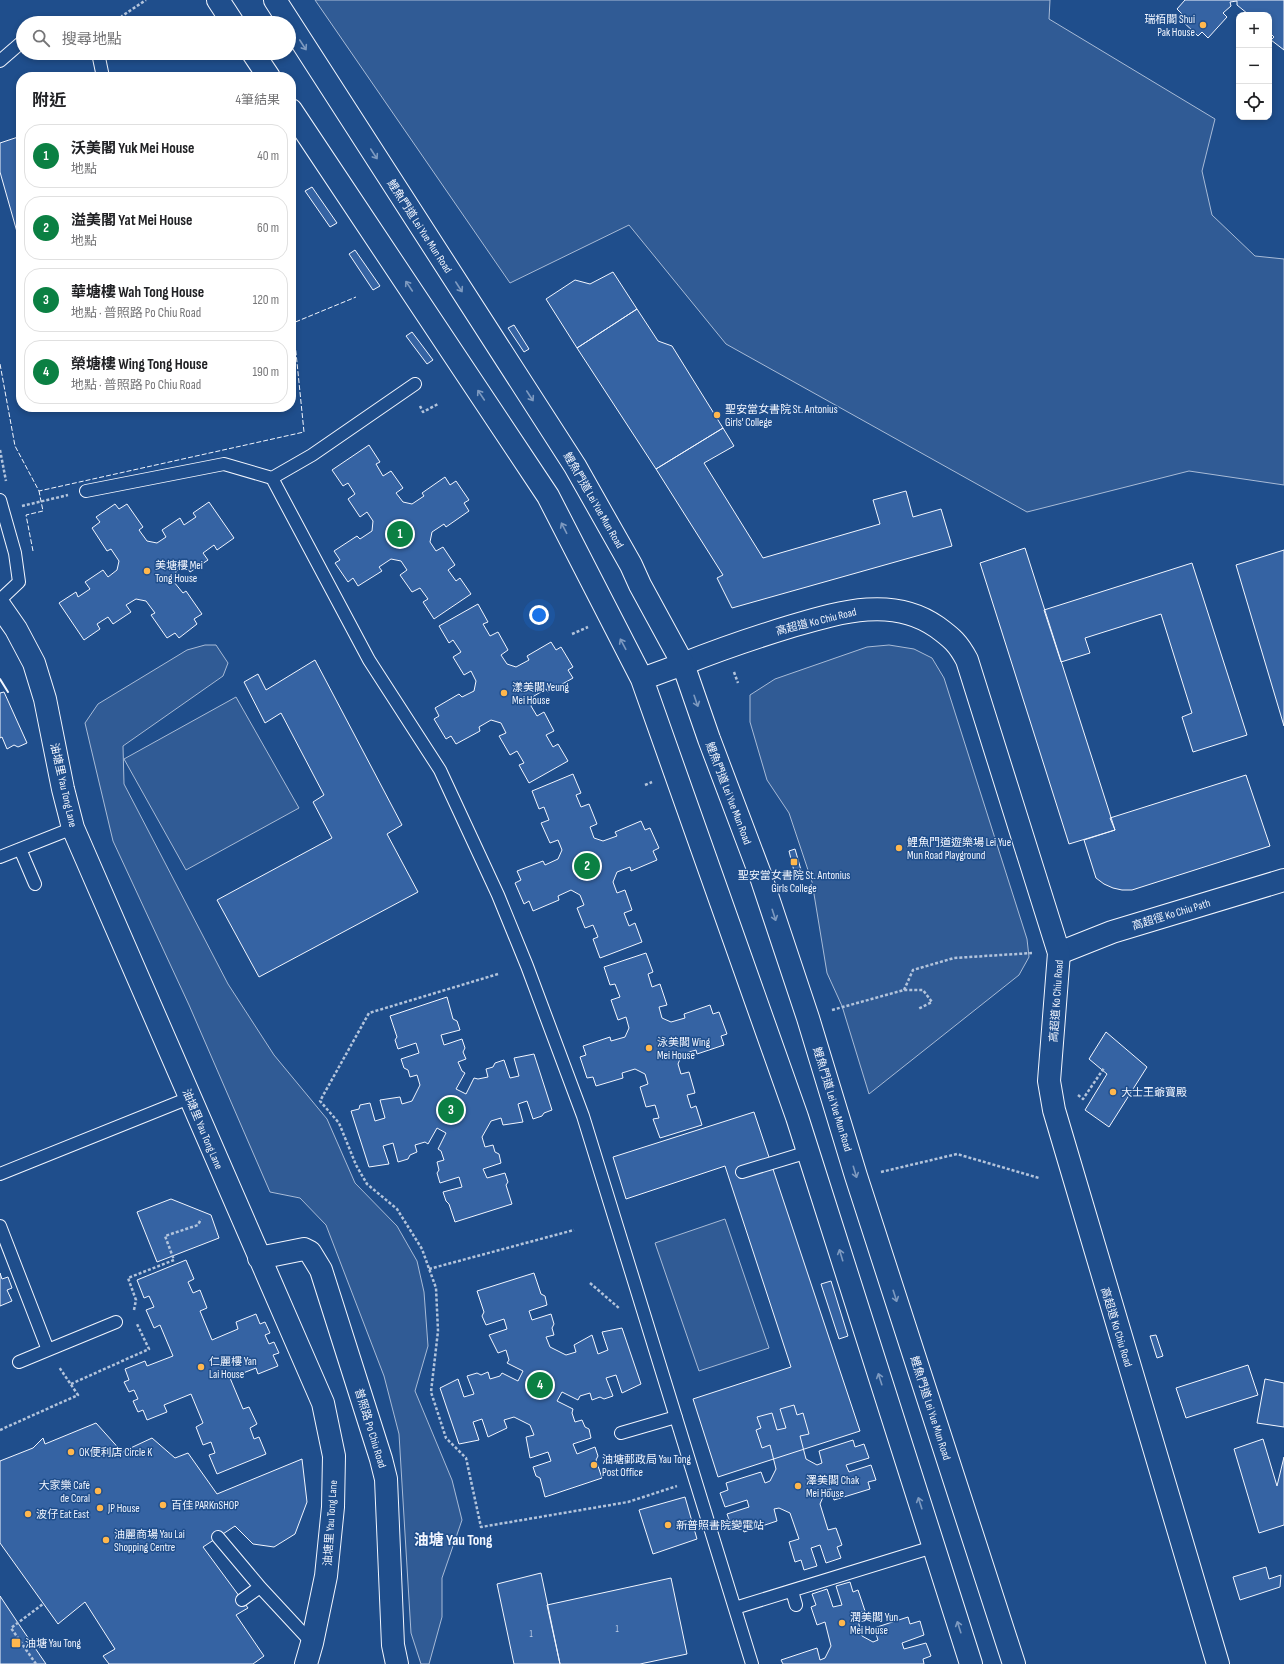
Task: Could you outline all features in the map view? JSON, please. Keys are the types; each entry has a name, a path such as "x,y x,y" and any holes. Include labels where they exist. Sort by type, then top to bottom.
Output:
{"main road":[{"path":"218,0 228,16"},
{"name":"鯉魚門道 Lei Yue Mun Road","path":"275,0 285,16"},
{"name":"鯉魚門道 Lei Yue Mun Road","path":"296,33 575,466 631,565 640,585 683,664 709,739 760,874 808,1018 856,1176 1014,1664"},
{"path":"258,60 266,72"},
{"path":"296,118 548,496 642,679 808,1152 971,1664"},
{"name":"油塘里 Yau Tong Lane","path":"0,606 16,629 34,663 44,699 63,789 73,828 189,1098 323,1402 334,1456 333,1507 326,1569 312,1643 306,1664"},
{"name":"高超道 Ko Chiu Road","path":"642,679 743,641 822,617 857,609 889,609 911,613 924,618 959,644 967,660 1060,952 1049,1081 1054,1110 1218,1664"},
{"name":"高超徑 Ko Chiu Path","path":"1060,952 1112,932 1284,880"},
{"name":"普照路 Po Chiu Road","path":"259,1258 304,1249 310,1252 317,1262 325,1285 381,1459 386,1479 393,1645 396,1664"}],"lane":[{"path":"0,61 16,46"},
{"path":"99,60 102,72"},
{"path":"272,478 312,455 415,384"},
{"path":"86,491 224,464 272,478 369,660 440,770 498,895 527,966 583,1116 752,1664"},
{"path":"0,600 19,582 15,553 1,505"},
{"path":"0,857 73,828"},
{"path":"20,849 35,884"},
{"path":"0,1174 189,1098"},
{"path":"742,1172 808,1152"},
{"path":"0,1226 48,1350"},
{"path":"19,1362 116,1322"},
{"path":"621,1433 676,1417"},
{"path":"218,1537 260,1587 312,1643"},
{"path":"735,1608 933,1547"},
{"path":"242,1600 260,1587"},
{"path":"792,1590 796,1605"}],"path":[{"path":"122,16 146,0"},
{"path":"1,505 86,491"},
{"path":"904,990 913,970 954,958 1035,953"},
{"path":"498,974 369,1013 320,1101 339,1123 356,1165 367,1184 397,1210 422,1249 436,1288 438,1331 431,1392 446,1438 466,1458 481,1527 628,1502 679,1486"},
{"path":"842,1006 904,990 923,990 932,1002 918,1009"},
{"path":"1072,1090 1083,1099 1104,1068"},
{"path":"873,1174 957,1154 1040,1178"},
{"path":"132,1315 136,1300 128,1278 174,1260 165,1236 198,1225 201,1219"},
{"path":"429,1269 574,1230"},
{"path":"71,1384 149,1349 136,1322"},
{"path":"0,1430 78,1395 48,1350"},
{"path":"36,1664 11,1628 43,1604"}],"shaded area":[{"path":"315,0 1050,0 1049,19 1215,119 1202,171 1212,215 1255,256 1284,259 1284,485 1189,471 1027,512 726,344 629,225 510,283"},
{"path":"205,645 216,645 228,663 223,676 123,746 124,784 228,984 274,1055 327,1119 355,1183 397,1226 417,1261 424,1292 428,1346 415,1391 452,1480 462,1520 442,1578 442,1617 429,1664 421,1664 411,1633 399,1434 384,1376 326,1225 300,1198 270,1192 189,1005 113,841 85,723 98,704 187,650"},
{"name":"鯉魚門道遊樂場 Lei Yue Mun Road Playground","path":"889,645 914,649 932,658 944,678 1027,939 1029,957 1019,975 869,1094 842,1006 827,973 812,882 789,813 767,780 750,722 750,695 775,679 867,647"},
{"path":"236,697 299,808 186,870 124,759"},
{"path":"725,1219 769,1348 699,1371 655,1243"}],"building":[{"name":"瑞栢閣 Shui Pak House","path":"1185,0 1284,0 1284,50 1272,41 1274,37 1272,35 1272,12 1246,12 1237,5 1237,1 1230,2 1231,6 1223,13 1227,17 1208,38 1202,32 1198,36 1178,17 1182,14 1177,9"},
{"path":"16,138 16,228 0,172 0,143"},
{"path":"312,187 337,223 330,227 305,191"},
{"path":"355,250 380,286 373,290 349,254"},
{"path":"613,272 637,309 577,348 546,299 575,280 590,284"},
{"path":"637,309 658,341 672,346 723,428 656,469 577,348"},
{"path":"514,325 529,349 524,352 508,328"},
{"path":"412,332 433,360 427,364 406,336"},
{"path":"723,428 734,446 704,463 763,558 880,524 873,500 906,491 913,517 941,509 952,546 732,608 717,578 723,575 656,469"},
{"path":"369,445 380,462 376,464 383,476 391,471 403,488 396,493 403,502 412,504 424,496 422,493 445,477 450,485 456,481 469,500 464,503 469,511 446,527 444,524 432,532 430,542 436,551 443,547 455,565 448,570 456,581 460,578 471,594 434,619 423,602 428,599 420,588 412,592 400,575 407,570 401,561 391,559 379,567 382,571 358,586 353,578 348,582 335,563 340,560 334,551 357,536 360,539 372,531 373,521 367,512 360,517 348,499 355,494 348,483 343,486 332,470"},
{"name":"美塘樓 Mei Tong House","path":"209,502 234,538 217,550 214,545 203,553 208,560 190,572 186,566 176,571 174,582 183,593 186,591 202,614 194,619 197,624 179,638 175,633 167,638 151,615 155,613 146,601 136,599 126,605 131,612 113,624 108,617 97,624 100,629 84,640 59,603 76,592 78,597 90,589 85,582 103,570 108,577 117,570 119,561 111,549 107,551 92,528 100,522 96,517 115,504 119,509 127,504 143,527 139,530 147,541 157,543 166,537 162,530 180,518 184,525 196,517 193,513"},
{"path":"1025,548 1115,830 1069,844 980,563"},
{"path":"1284,550 1284,726 1236,565"},
{"path":"1192,563 1247,735 1193,752 1182,717 1192,713 1161,614 1085,638 1090,653 1061,662 1044,610"},
{"name":"漾美閣 Yeung Mei House","path":"478,604 488,622 483,624 490,636 498,632 508,650 501,655 507,664 516,667 529,660 527,656 551,642 556,650 561,647 573,667 568,670 573,678 548,692 546,689 534,696 531,706 537,716 544,712 554,731 546,735 553,747 558,744 568,761 529,783 519,765 524,763 517,751 510,755 499,736 506,733 501,723 491,720 479,727 480,731 456,744 451,736 446,739 434,719 439,716 435,708 459,694 462,697 474,691 476,681 471,671 464,675 453,657 461,652 453,640 449,643 439,626"},
{"path":"315,660 402,825 387,834 418,892 259,977 217,900 332,838 313,802 324,795 281,713 265,723 244,682 258,674 266,690"},
{"path":"4,692 27,743 18,747 14,745 7,749 2,737 0,738 0,693"},
{"path":"573,774 581,793 576,795 581,807 589,804 597,824 590,827 594,838 603,841 617,836 615,832 641,821 645,830 650,828 659,848 653,851 657,860 631,871 630,867 617,872 613,882 617,893 625,890 632,910 624,913 629,926 635,923 642,942 600,958 593,939 598,937 593,925 585,928 577,908 584,905 580,895 571,890 558,896 559,900 533,911 529,901 524,904 515,883 521,880 517,871 543,861 545,865 558,859 562,850 558,840 550,843 541,823 549,820 544,807 539,809 532,791"},
{"path":"1246,775 1270,846 1132,890 1113,888 1096,878 1084,840 1115,830 1110,818"},
{"path":"795,849 803,877 796,879 789,851"},
{"name":"泳美閣 Wing Mei House","path":"646,953 653,972 648,974 652,987 660,984 667,1005 659,1007 662,1018 671,1022 685,1018 684,1014 710,1005 713,1014 719,1012 727,1034 721,1036 724,1045 697,1054 696,1050 682,1054 678,1064 681,1074 689,1072 695,1093 687,1095 691,1108 696,1106 702,1125 660,1138 653,1119 659,1118 655,1105 646,1107 640,1087 648,1084 645,1074 635,1069 622,1073 623,1078 596,1086 593,1077 587,1078 580,1057 586,1055 583,1046 610,1037 611,1041 625,1037 629,1028 626,1017 618,1020 611,1000 620,997 615,984 610,985 604,967"},
{"path":"447,997 453,1019 457,1021 460,1030 441,1035 444,1045 462,1039 465,1048 463,1052 466,1059 458,1062 462,1071 465,1073 456,1089 466,1094 474,1078 478,1079 488,1077 486,1069 493,1067 495,1063 504,1060 510,1078 519,1076 514,1058 534,1054 552,1110 533,1119 527,1101 518,1104 523,1122 503,1125 501,1118 491,1121 482,1137 485,1147 493,1145 495,1152 499,1154 501,1163 483,1169 487,1178 505,1173 508,1182 506,1185 512,1204 455,1222 443,1192 462,1187 459,1177 440,1183 437,1173 439,1170 437,1162 444,1160 441,1151 438,1149 446,1133 437,1128 428,1144 425,1142 415,1145 417,1152 410,1155 408,1159 398,1162 393,1143 383,1146 389,1164 369,1167 351,1111 359,1109 360,1105 370,1103 375,1121 385,1118 380,1100 400,1097 402,1104 412,1101 420,1085 417,1075 410,1077 408,1070 404,1068 401,1059 419,1053 416,1043 398,1049 395,1040 397,1037 390,1016"},
{"name":"大士王爺寶殿","path":"1106,1032 1147,1067 1109,1127 1085,1110 1107,1074 1089,1059"},
{"path":"754,1112 860,1431 718,1477 693,1399 791,1367 725,1166 626,1199 613,1157"},
{"path":"171,1199 211,1215 219,1238 157,1262 137,1212"},
{"name":"仁麗樓 Yan Lai House","path":"186,1260 194,1279 188,1282 193,1293 200,1290 207,1308 200,1311 212,1340 238,1329 236,1322 256,1314 260,1324 265,1322 270,1333 265,1335 269,1344 274,1342 279,1353 273,1355 278,1366 258,1374 256,1368 230,1378 243,1409 249,1407 257,1424 250,1428 254,1439 259,1437 266,1454 217,1474 209,1455 215,1453 211,1442 203,1445 196,1427 203,1423 191,1394 164,1405 167,1412 147,1420 143,1410 138,1412 133,1401 138,1399 134,1390 129,1392 124,1382 129,1380 125,1369 145,1361 147,1366 173,1356 160,1325 154,1328 146,1310 154,1307 149,1296 144,1298 137,1280"},
{"path":"0,1273 2,1279 8,1277 12,1288 7,1290 12,1301 0,1306"},
{"path":"534,1273 541,1294 545,1296 547,1305 529,1311 532,1320 551,1314 554,1324 552,1328 554,1335 546,1337 550,1347 566,1355 576,1352 574,1345 592,1335 598,1354 608,1350 602,1332 622,1328 641,1384 622,1393 616,1375 606,1378 613,1396 604,1399 600,1397 592,1400 590,1393 580,1396 578,1400 562,1392 557,1401 573,1409 572,1413 575,1422 582,1420 585,1427 589,1429 591,1438 573,1444 577,1454 595,1447 598,1456 596,1460 602,1478 545,1497 540,1478 536,1476 533,1467 551,1461 548,1452 530,1458 526,1437 534,1435 530,1425 514,1417 504,1420 507,1428 488,1437 482,1419 473,1422 479,1440 459,1444 440,1388 458,1379 464,1397 474,1394 467,1376 477,1373 481,1375 488,1372 490,1379 500,1376 502,1373 518,1381 523,1371 507,1363 509,1360 506,1350 498,1353 489,1335 507,1329 504,1319 486,1325 482,1316 484,1312 477,1291"},
{"path":"831,1281 848,1336 839,1339 821,1284"},
{"path":"1156,1335 1163,1356 1157,1358 1150,1336"},
{"path":"1248,1365 1258,1395 1186,1418 1176,1388"},
{"path":"1265,1379 1284,1383 1284,1427 1257,1423"},
{"name":"澤美閣 Chak Mei House","path":"794,1405 797,1415 803,1413 809,1434 800,1436 806,1459 817,1465 822,1463 819,1451 853,1440 855,1447 864,1444 869,1458 846,1465 849,1472 871,1465 876,1480 868,1482 870,1489 834,1500 831,1489 826,1490 820,1504 828,1530 836,1528 842,1545 837,1547 841,1558 826,1563 820,1545 811,1548 817,1566 804,1570 801,1560 795,1562 789,1542 799,1539 790,1513 779,1508 774,1509 777,1521 744,1532 741,1525 732,1528 727,1514 749,1507 747,1500 725,1507 720,1493 728,1490 726,1483 761,1472 765,1483 770,1481 776,1469 770,1445 762,1448 756,1430 761,1428 757,1417 772,1413 777,1430 786,1428 780,1409"},
{"name":"油麗商場 Yau Lai Shopping Centre","path":"96,1423 122,1452 152,1438 175,1458 188,1453 217,1494 302,1459 307,1502 295,1534 274,1547 253,1544 235,1526 203,1547 248,1608 236,1615 264,1656 253,1664 109,1664 103,1656 115,1649 85,1602 58,1624 0,1543 0,1461 33,1448 43,1438 45,1444"},
{"path":"1263,1439 1277,1486 1284,1457 1284,1525 1259,1533 1234,1449"},
{"name":"新普照書院變電站","path":"685,1497 697,1539 653,1554 639,1510"},
{"path":"1266,1567 1269,1579 1281,1575 1280,1587 1240,1600 1233,1577"},
{"path":"541,1573 560,1664 514,1664 497,1584"},
{"path":"671,1578 687,1654 640,1664 560,1664 547,1605"},
{"name":"潤美閣 Yun Mei House","path":"850,1582 853,1592 858,1590 865,1611 856,1613 862,1636 873,1642 878,1640 874,1628 908,1617 910,1624 920,1621 924,1635 902,1643 904,1649 926,1643 931,1656 923,1659 924,1664 783,1664 781,1660 817,1648 820,1660 825,1658 831,1646 825,1622 817,1625 811,1607 816,1605 812,1594 827,1589 833,1607 842,1605 836,1586"},
{"name":"油塘 Yau Tong","path":"0,1596 18,1623 46,1664 0,1664"}],"fence":[{"path":"296,322 356,297"},
{"path":"0,364 15,446 39,491 304,432 296,353"},
{"path":"33,551 26,515 43,511 39,491"}],"wall":[{"path":"0,679 8,692"}],"place":[{"name":"瑞栢閣 Shui Pak House","path":"1203,25"},
{"name":"聖安當女書院 St. Antonius Girls' College","path":"717,415"},
{"name":"沃美閣 Yuk Mei House","path":"400,534"},
{"name":"美塘樓 Mei Tong House","path":"147,571"},
{"name":"漾美閣 Yeung Mei House","path":"504,693"},
{"name":"鯉魚門道遊樂場 Lei Yue Mun Road Playground","path":"899,848"},
{"name":"聖安當女書院 St. Antonius Girls College","path":"794,862"},
{"name":"溢美閣 Yat Mei House","path":"587,866"},
{"name":"泳美閣 Wing Mei House","path":"649,1048"},
{"name":"大士王爺寶殿","path":"1113,1092"},
{"name":"華塘樓 Wah Tong House","path":"451,1110"},
{"name":"仁麗樓 Yan Lai House","path":"201,1367"},
{"name":"榮塘樓 Wing Tong House","path":"540,1385"},
{"name":"OK便利店 Circle K","path":"71,1452"},
{"name":"油塘郵政局 Yau Tong Post Office","path":"594,1465"},
{"name":"澤美閣 Chak Mei House","path":"798,1486"},
{"name":"大家樂 Café de Coral","path":"98,1491"},
{"name":"百佳 PARKnSHOP","path":"163,1505"},
{"name":"JP House","path":"100,1508"},
{"name":"波仔 Eat East","path":"28,1514"},
{"name":"新普照書院變電站","path":"668,1525"},
{"name":"油麗商場 Yau Lai Shopping Centre","path":"106,1540"},
{"name":"潤美閣 Yun Mei House","path":"842,1623"},
{"name":"油塘 Yau Tong","path":"16,1643"}],"district":[{"name":"油塘 Yau Tong","path":"453,1540"}]}
